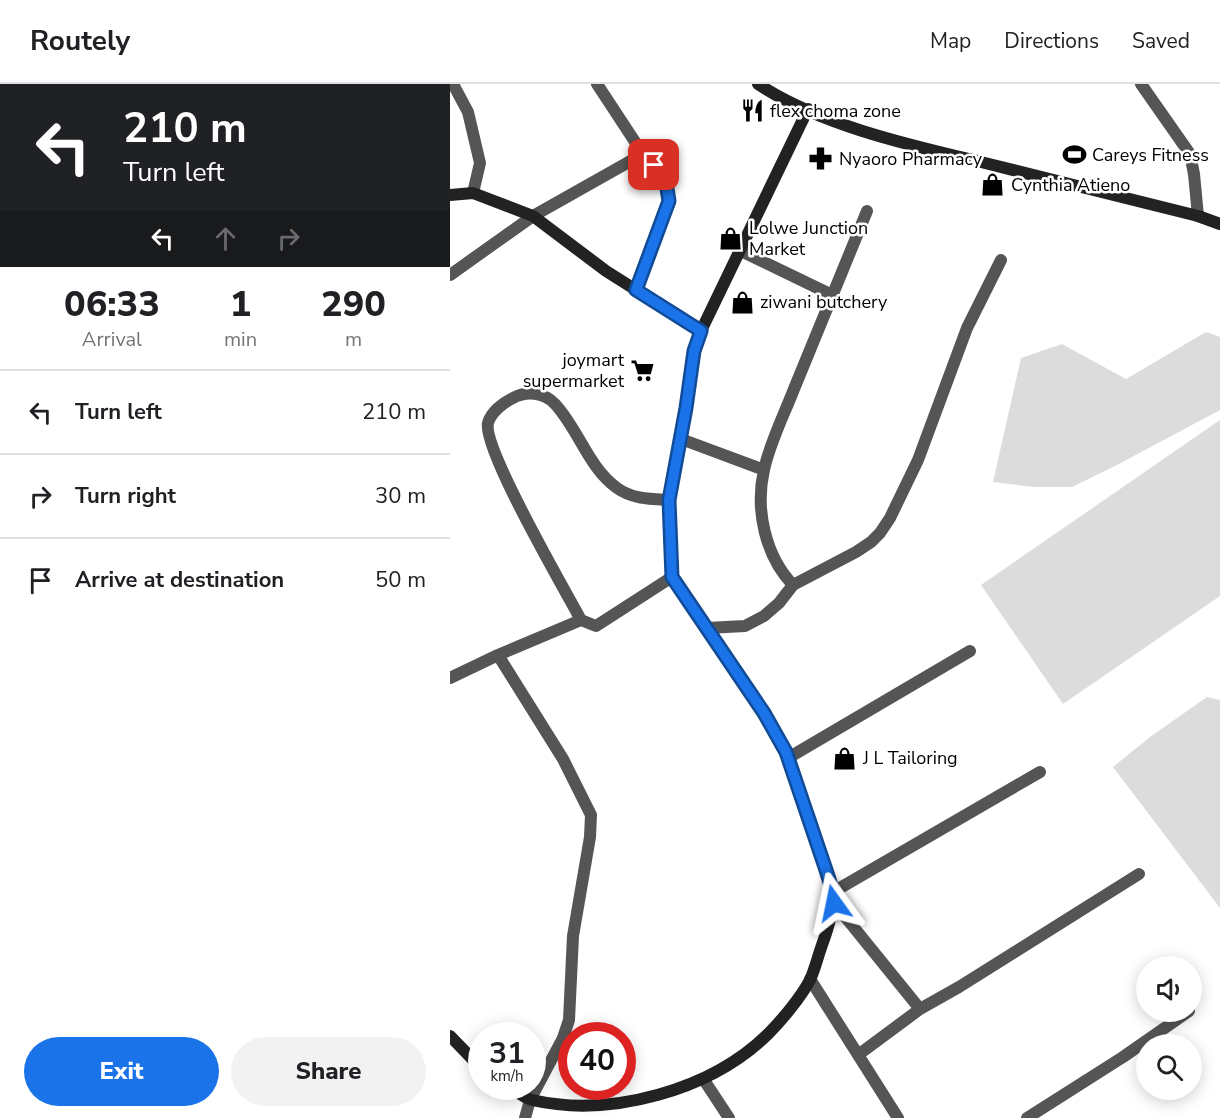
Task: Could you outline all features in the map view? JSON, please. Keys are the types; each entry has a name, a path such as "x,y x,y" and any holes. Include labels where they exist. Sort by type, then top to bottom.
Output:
{"street":[{"path":"453,84 468,112 480,163 473,193"},
{"path":"597,84 643,154 665,176 669,201 636,290"},
{"path":"758,84 774,94 838,122 919,147 1198,216 1220,224"},
{"path":"1141,84 1190,154 1198,216"},
{"path":"808,109 739,250 694,351 669,500 672,577 764,713 788,758 834,898 920,1009"},
{"path":"450,276 533,216 643,154"},
{"path":"450,195 473,193 533,216 606,271 701,331"},
{"path":"793,585 777,563 765,535 761,496 764,470 867,211"},
{"path":"739,250 832,295"},
{"path":"707,628 745,626 764,616 779,603 793,585 871,542 890,518 918,460 967,328 1001,260"},
{"path":"669,500 636,497 619,489 604,477 554,403 541,395 524,393 503,403 488,423 488,434 505,478 581,620 596,626 672,577"},
{"path":"681,439 764,470"},
{"path":"450,678 581,620"},
{"path":"788,758 970,651"},
{"path":"498,655 563,759 591,814 590,837 573,936 569,1020 563,1038 546,1070"},
{"path":"525,1118 530,1100 578,1109 618,1105 662,1097 704,1080 768,1034 800,995 810,979 834,898 1040,772"},
{"path":"858,1055 920,1009 1139,874"},
{"path":"810,979 898,1118"},
{"path":"1027,1118 1173,1022"},
{"path":"450,1036 468,1055"},
{"path":"704,1080 729,1118"}],"shaded area":[{"path":"1206,332 1220,337 1220,410 1072,487 1034,487 993,482 1021,358 1062,344 1126,379"},
{"path":"1220,420 1220,596 1063,704 981,585"},
{"path":"1207,697 1220,700 1220,908 1113,767 1150,737"}],"place":[{"name":"flex choma zone","path":"752,111"},
{"name":"Careys Fitness","path":"1074,155"},
{"name":"Nyaoro Pharmacy","path":"821,159"},
{"name":"Cynthia Atieno","path":"993,185"},
{"name":"Lolwe Junction Market","path":"731,238"},
{"name":"ziwani butchery","path":"742,302"},
{"name":"joymart supermarket","path":"642,370"},
{"name":"J L Tailoring","path":"845,758"}],"route":[{"path":"654,165 665,176 669,201 636,290 701,331 694,351 669,500 672,577 764,713 786,752 833,892 834,903"}]}
